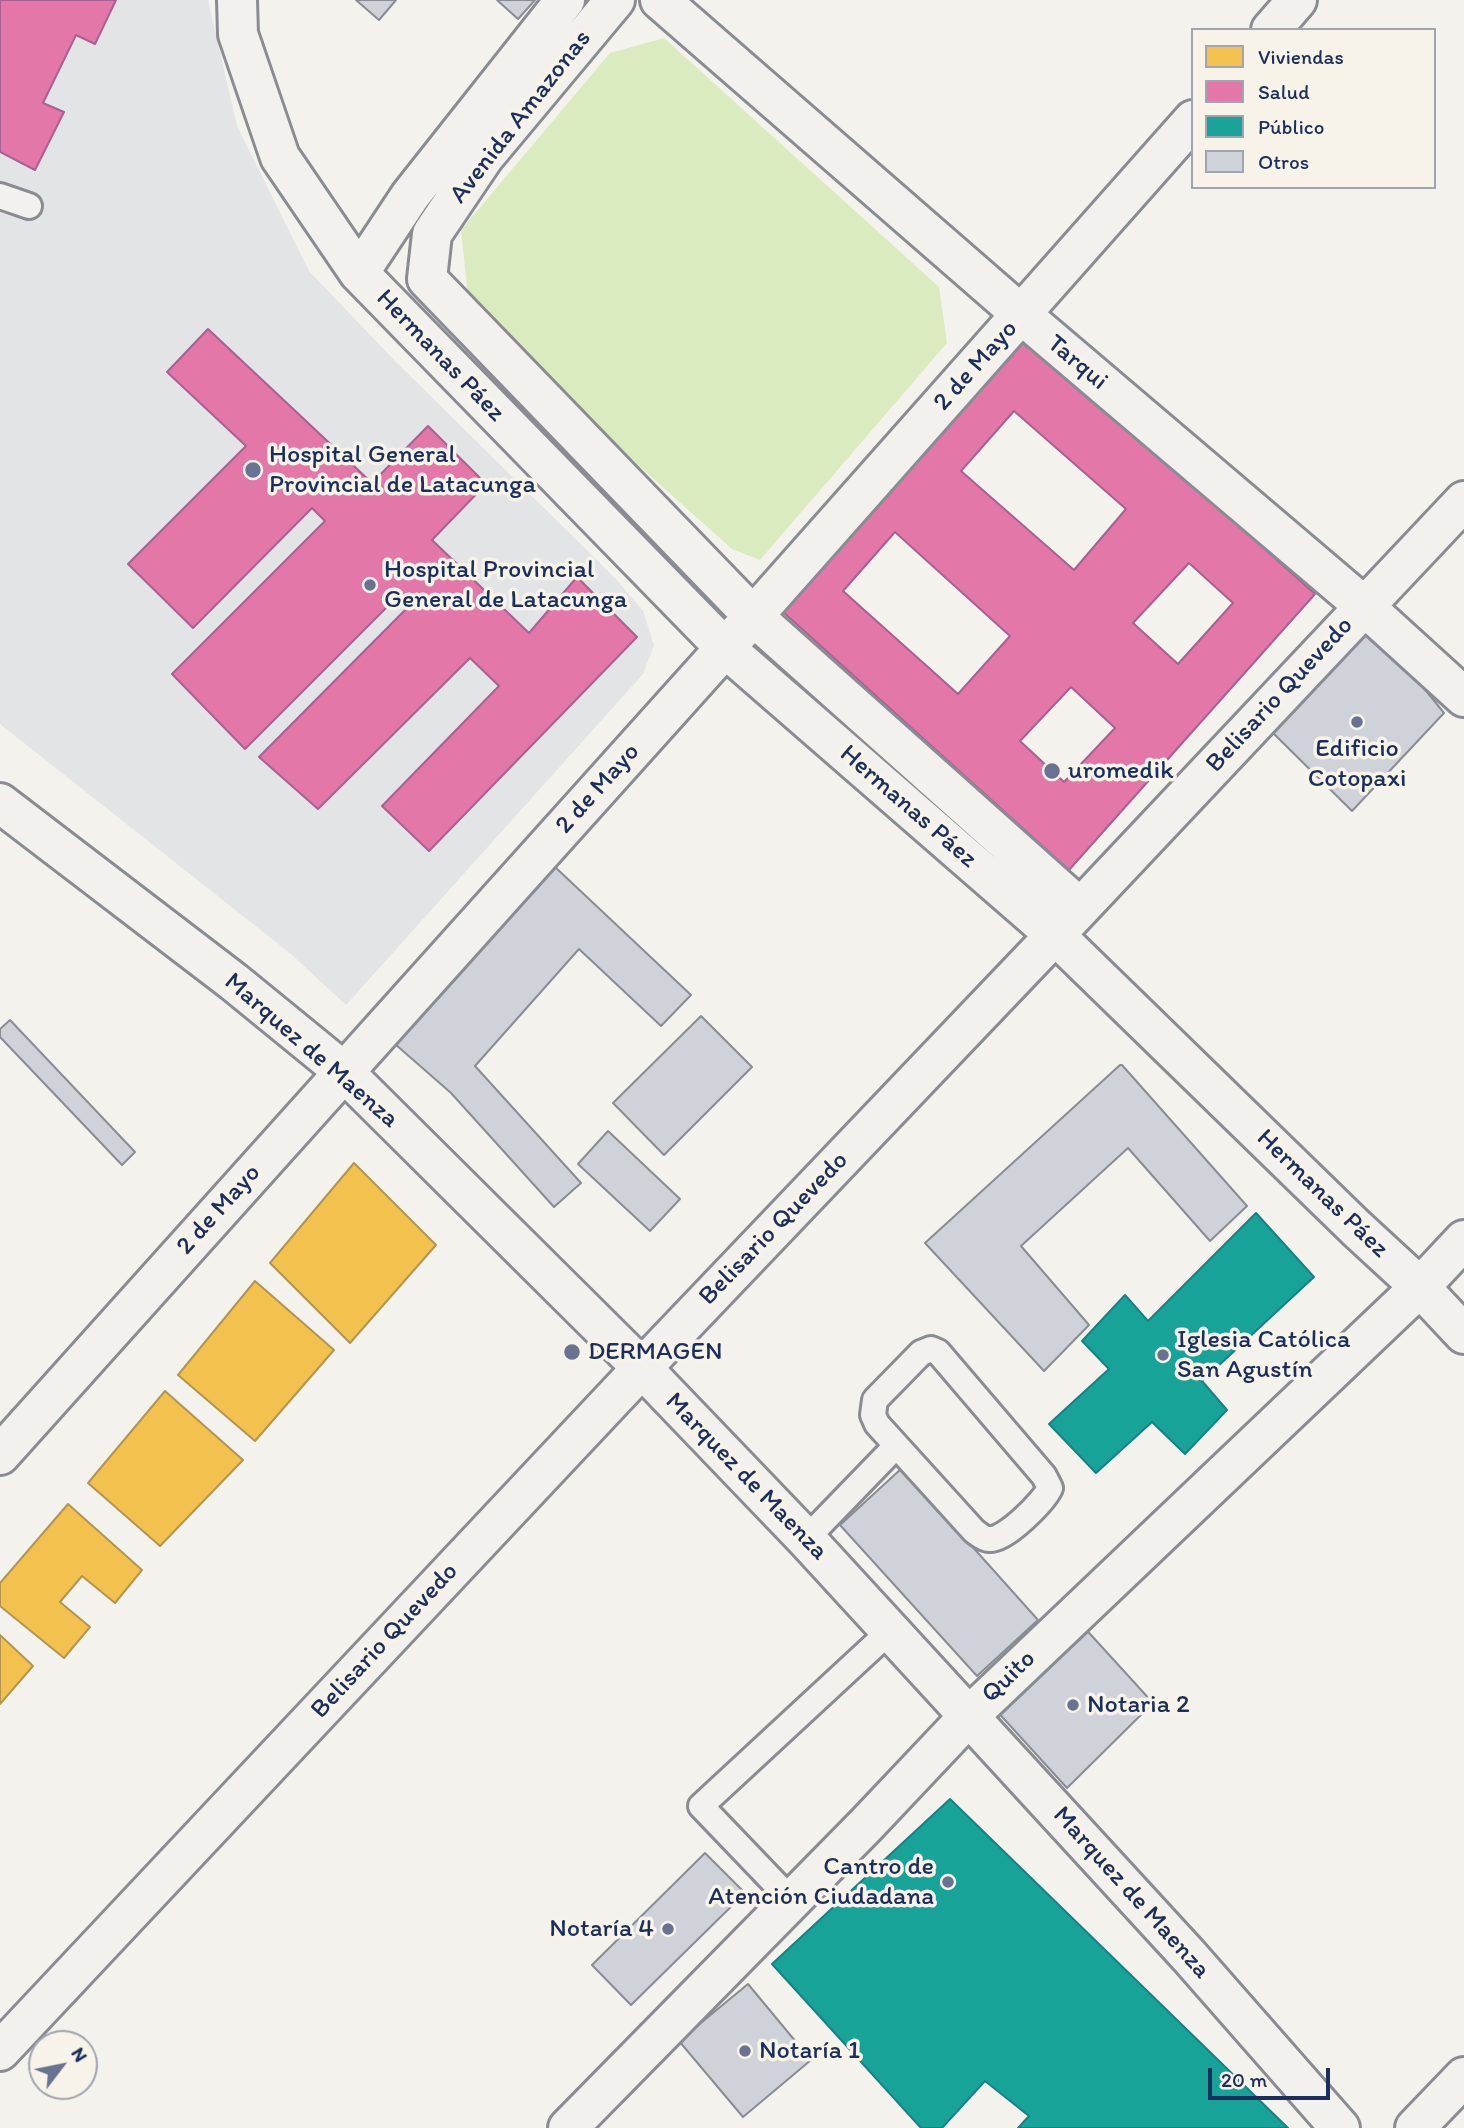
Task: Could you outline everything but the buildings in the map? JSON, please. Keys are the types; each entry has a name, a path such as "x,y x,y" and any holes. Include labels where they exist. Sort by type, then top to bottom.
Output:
{"street":[{"name":"Hermanas Páez","path":"237,0 238,34 281,157 359,273 725,648 1068,921"},
{"name":"Avenida Amazonas","path":"359,273 410,196 565,0"},
{"name":"Avenida Amazonas","path":"426,279 432,234 476,168 615,0"},
{"name":"Tarqui","path":"660,0 1022,315 1364,606 1464,697"},
{"path":"1273,28 1297,0"},
{"name":"2 de Mayo","path":"0,1455 725,648 1191,122"},
{"name":"Hermanas Páez","path":"426,279 753,616 1068,921 1356,1228 1420,1287 1464,1334"},
{"name":"Belisario Quevedo","path":"0,2051 1464,500"},
{"name":"Marquez de Maenza","path":"0,803 234,982 343,1071 642,1368 806,1539 1180,1946 1340,2128"},
{"name":"Quito","path":"568,2128 969,1716 1420,1287 1464,1240"},
{"path":"1415,2128 1464,2077"}],"lane":[{"path":"0,196 29,206"},
{"path":"931,1349 938,1352 1044,1476 1050,1488 1037,1507 1004,1534 988,1539 974,1531 896,1446 877,1424 873,1415 876,1400 921,1353 931,1349"},
{"path":"806,1539 896,1446"},
{"path":"792,1900 701,1806 890,1630"}],"shaded area":[{"name":"Hospital General Provincial de Latacunga","path":"0,0 208,0 237,126 309,271 394,360 616,579 643,611 654,645 643,674 346,1005 291,954 0,724"}],"green space":[{"path":"664,38 939,287 947,343 760,560 732,549 470,315 461,230 610,53"}],"place":[{"name":"Hospital General Provincial de Latacunga","path":"253,470"},
{"name":"Hospital Provincial General de Latacunga","path":"370,585"},
{"name":"Edificio Cotopaxi","path":"1357,722"},
{"name":"uromedik","path":"1052,771"},
{"name":"DERMAGEN","path":"572,1352"},
{"name":"Iglesia Católica San Agustín","path":"1163,1355"},
{"name":"Notaria 2","path":"1073,1705"},
{"name":"Cantro de Atención Ciudadana","path":"948,1882"},
{"name":"Notaría 4","path":"668,1929"},
{"name":"Notaría 1","path":"745,2051"}]}
